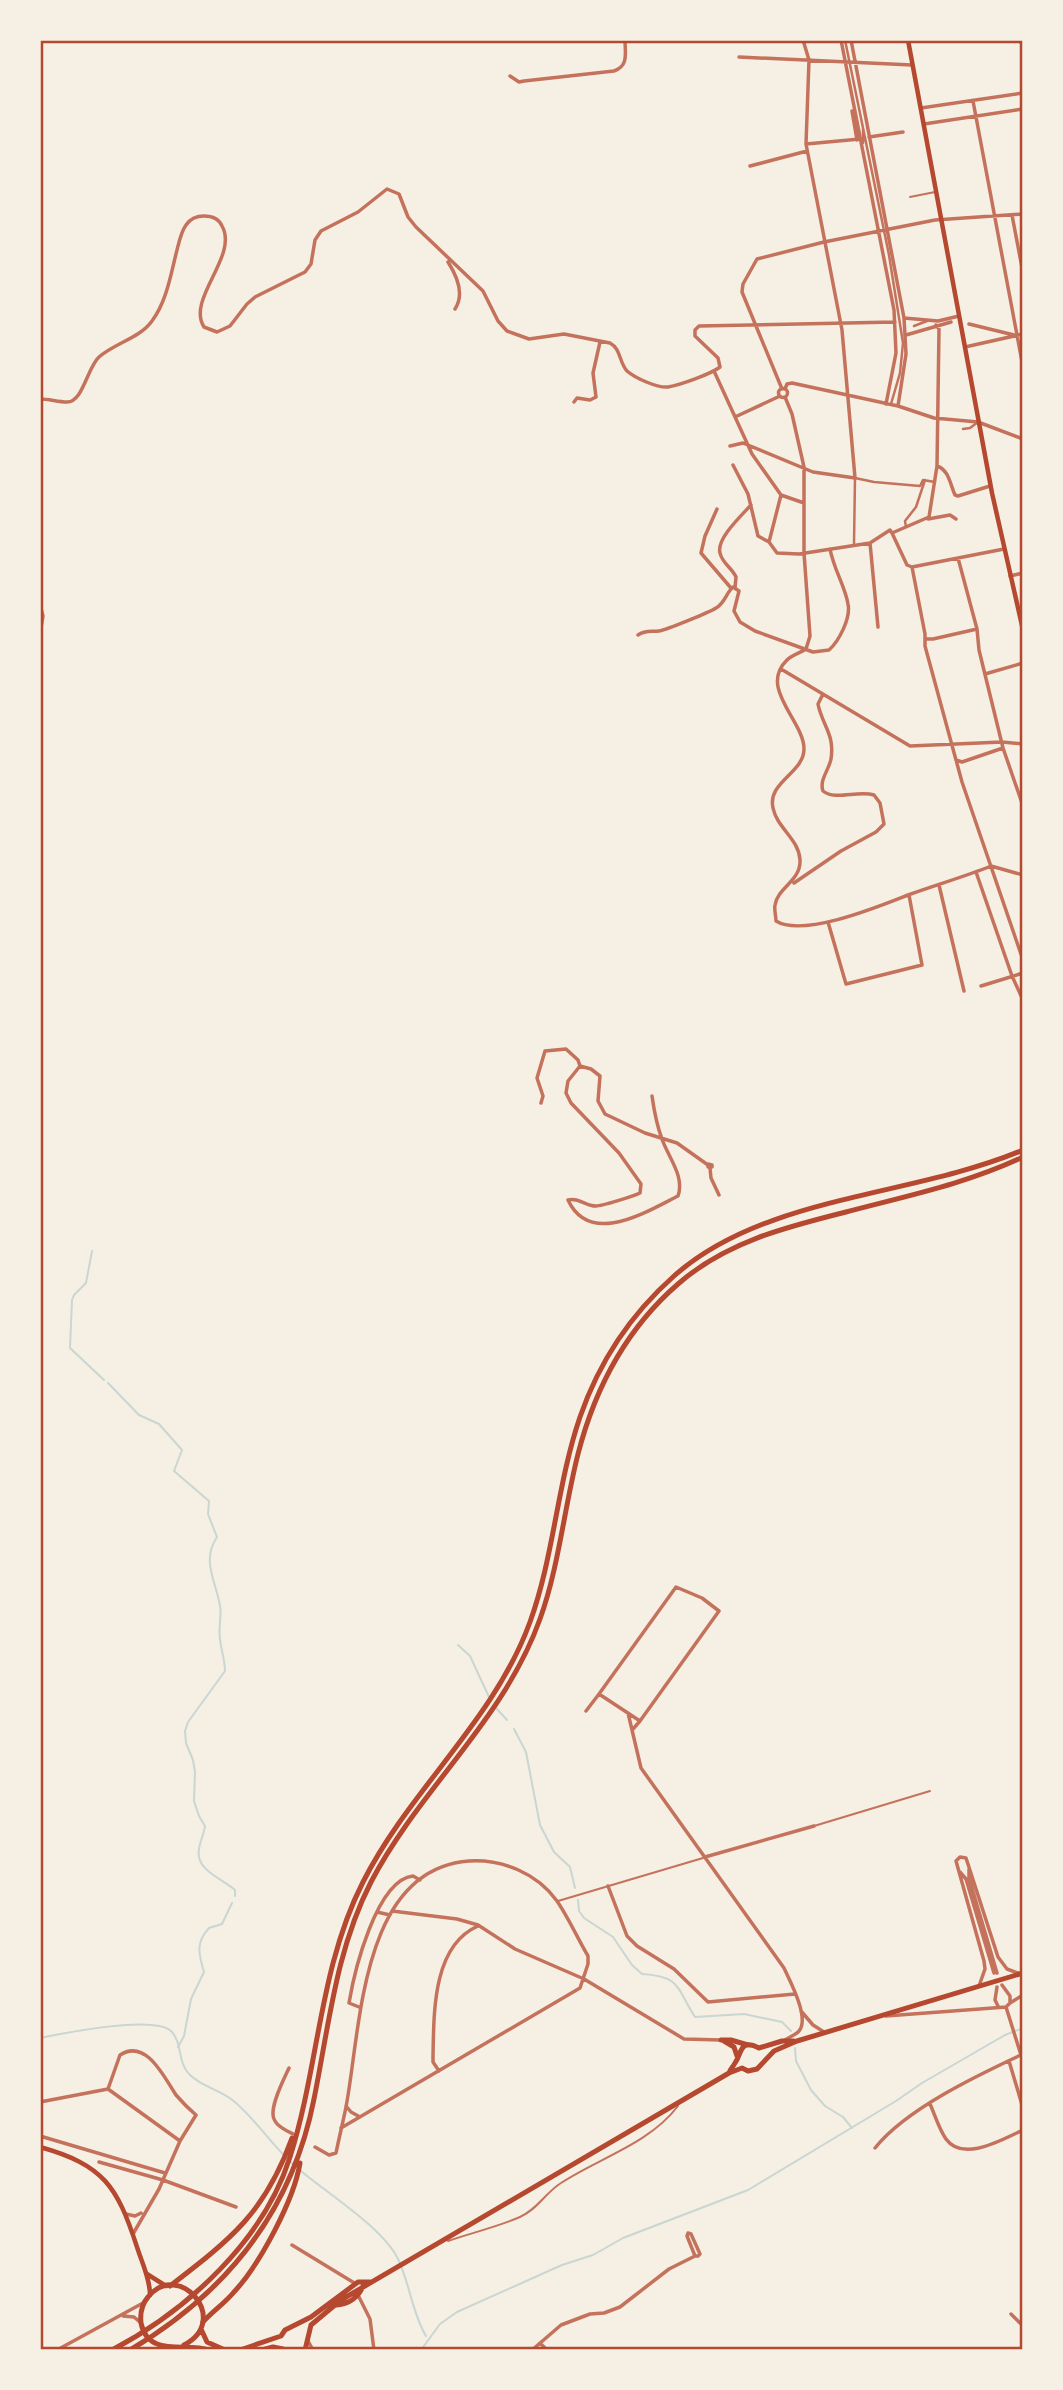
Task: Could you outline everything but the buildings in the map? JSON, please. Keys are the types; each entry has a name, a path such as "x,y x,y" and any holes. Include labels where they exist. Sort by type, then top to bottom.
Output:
{"main road":[{"path":"908,40 990,486 1023,629"},
{"path":"112,2350 164,2318 202,2286 233,2254 258,2222 296,2132 328,1981 340,1937 357,1894 393,1831 478,1719 521,1644 536,1603 570,1454 588,1395 618,1339 659,1290 696,1259 755,1227 796,1213 951,1176 1023,1150"},
{"path":"184,2346 196,2337 202,2325 236,2291 261,2255 283,2203 302,2147 335,1987 360,1907 399,1836 483,1725 523,1660 544,1607 578,1456 594,1404 607,1374 627,1340 656,1305 696,1269 722,1252 795,1224 955,1184 1023,1157"},
{"path":"240,2350 281,2336 285,2330 337,2302 344,2304 360,2295 363,2286 729,2073 742,2068 753,2071 774,2051 824,2032 1021,1973"},
{"path":"721,2040 759,2048 782,2041 800,2040"},
{"path":"721,2040 734,2047 742,2068"},
{"path":"729,2073 743,2048 748,2045"},
{"path":"759,2048 763,2056 762,2062"},
{"path":"40,2147 64,2153 92,2168 115,2192 126,2214 146,2273 149,2295"},
{"path":"209,2350 184,2346 171,2349 151,2340 142,2323 145,2301 149,2295 168,2286 235,2233 272,2192"},
{"path":"130,2350 176,2320 208,2292 247,2251 283,2203"},
{"path":"146,2273 168,2286 183,2288 195,2296 202,2308 206,2342 225,2350"},
{"path":"305,2350 311,2325 337,2302 338,2295 356,2284 373,2281"},
{"path":"294,2327 300,2328 308,2338"},
{"path":"262,2350 273,2347 283,2349 281,2336"}],"street":[{"path":"510,76 519,82 614,71 625,63 625,40"},
{"path":"803,40 809,60 806,144 841,325 855,478 854,545"},
{"path":"843,40 875,182 872,187"},
{"path":"851,40 869,137 895,322 896,353 888,405"},
{"path":"739,57 913,65"},
{"path":"847,61 859,139 904,318 902,363 888,405"},
{"path":"921,108 1023,93"},
{"path":"973,101 1023,367"},
{"path":"924,124 1023,109"},
{"path":"862,121 863,146"},
{"path":"869,137 903,132"},
{"path":"806,144 859,139"},
{"path":"750,166 807,151"},
{"path":"40,399 74,401 80,394 90,369 100,356 150,324 164,295 182,232 188,222 197,217 208,216 217,220 225,236 224,248 200,314 204,327 213,332 230,326 244,307 256,297 305,272 311,264 314,240 321,231 358,212 387,188 399,194 411,221 483,291 498,321 513,335 528,339 565,334 615,346 622,364 629,372 657,385 671,386 720,368 720,361 696,338 696,327 702,325 841,325 895,322"},
{"path":"735,417 787,393 742,292 754,262 762,257 824,242 941,219 1023,214"},
{"path":"1012,215 1023,273"},
{"path":"883,232 905,335 904,377 898,406"},
{"path":"442,253 456,274 459,286 460,299 455,309"},
{"path":"904,318 939,321 959,316"},
{"path":"917,325 928,320"},
{"path":"905,335 951,322"},
{"path":"969,324 1016,335"},
{"path":"926,520 931,513 937,466 939,329 936,325"},
{"path":"998,340 999,331"},
{"path":"965,347 1023,334"},
{"path":"573,402 577,398 590,400 596,397 593,373 600,342"},
{"path":"714,371 745,443 781,495 804,503"},
{"path":"783,389 792,383 898,406 937,418 978,422 1023,439"},
{"path":"783,396 794,421 804,467 803,554 810,636 806,649 789,659 781,669 779,684 782,699 800,735 804,750 800,762 776,789 772,805 776,817 799,851 800,865 795,878 775,903 776,921 783,924 828,922 877,909 991,866 1023,875"},
{"path":"966,429 978,422"},
{"path":"730,446 745,443 813,471 874,482 920,486 925,480"},
{"path":"733,465 751,504 758,536 769,542 781,555 803,554 870,542 890,530 907,565 912,567 1004,549"},
{"path":"937,466 946,472 955,495 990,486"},
{"path":"925,480 935,482"},
{"path":"906,527 905,522 916,507 925,480"},
{"path":"769,542 781,495"},
{"path":"638,635 643,631 661,631 713,610 723,603 733,588 736,577 720,554 720,546 730,528 751,504"},
{"path":"717,509 701,553 739,595 734,611 740,622 755,631 813,652 829,650 838,639 848,617 849,605 835,571 830,549"},
{"path":"892,533 926,520 950,515 956,519"},
{"path":"870,542 878,627"},
{"path":"958,558 977,629 1003,748 1023,806"},
{"path":"912,567 934,684 962,782 1023,960"},
{"path":"1010,576 1023,573"},
{"path":"40,604 43,624 40,634"},
{"path":"925,639 977,629"},
{"path":"985,674 1023,663"},
{"path":"781,669 910,746 1002,742 1023,744"},
{"path":"789,885 876,832 884,824 880,803 874,795 828,794 822,790 821,783 830,762 831,749 828,728 818,704 822,694"},
{"path":"957,760 962,762 1003,748"},
{"path":"800,865 804,871 814,869"},
{"path":"976,872 1023,1000"},
{"path":"939,885 964,991"},
{"path":"828,922 846,984 922,965 909,895"},
{"path":"981,986 1023,972"},
{"path":"541,1103 542,1094 537,1078 545,1051 566,1049 578,1060 580,1066"},
{"path":"580,1066 591,1069 600,1076 598,1101 605,1114 688,1149 709,1167 719,1195"},
{"path":"580,1066 568,1081 568,1098 619,1153 641,1184 640,1193 596,1206 574,1198 568,1200 578,1215 588,1222 623,1222 678,1196 681,1187 661,1139 652,1096"},
{"path":"586,1711 676,1587 702,1598 719,1611 632,1730"},
{"path":"599,1694 640,1721"},
{"path":"628,1713 643,1771 784,1968 796,1994 802,2022 798,2033 782,2041"},
{"path":"705,1857 814,1826"},
{"path":"979,1986 985,1969 984,1961 958,1870 956,1861 960,1857 966,1858 998,1958 1007,1969 1021,1973"},
{"path":"315,2147 329,2155 336,2153 341,2128 346,2106 359,2007 374,1954 391,1913 402,1897 434,1871 465,1861 491,1861 524,1873 557,1901 588,1956 580,1988 341,2128"},
{"path":"958,1870 966,1879 996,1973 969,1878 969,1867"},
{"path":"359,2007 349,2003 352,1987 377,1912 400,1881 413,1876 420,1880"},
{"path":"608,1886 627,1936 637,1947 674,1969 708,2002 796,1994"},
{"path":"377,1912 457,1919 478,1925 515,1949 584,1979 684,2039 721,2040"},
{"path":"439,2071 433,2062 433,2056 434,2011 440,1979 456,1944 466,1931 478,1925"},
{"path":"1000,2007 995,2000 1000,1986 1010,1996 1010,2003"},
{"path":"873,2018 1006,2007 1023,1995"},
{"path":"875,2148 883,2138 930,2104 1021,2053 1006,2007"},
{"path":"801,2011 813,2025 824,2032"},
{"path":"108,2089 120,2055 129,2050 144,2054 159,2068 186,2106 196,2115 132,2234"},
{"path":"1009,2061 1023,2108"},
{"path":"289,2068 272,2115 275,2123 296,2132"},
{"path":"40,2102 108,2089 180,2141"},
{"path":"930,2104 947,2140 961,2148 987,2146 1023,2130"},
{"path":"346,2106 360,2117"},
{"path":"40,2136 165,2173"},
{"path":"99,2162 163,2180 236,2207"},
{"path":"126,2214 135,2216 146,2210"},
{"path":"532,2350 561,2325 620,2307 669,2269 700,2254 691,2234 688,2234 695,2256"},
{"path":"292,2245 356,2284"},
{"path":"359,2297 370,2319 374,2350"},
{"path":"57,2350 145,2301"},
{"path":"1011,2314 1023,2326"},
{"path":"121,2316 131,2316 142,2323"},
{"path":"308,2338 313,2350"},
{"path":"540,2343 547,2350"}],"lane":[{"path":"909,197 936,192"},
{"path":"814,1826 930,1791"},
{"path":"557,1901 705,1857"},
{"path":"432,2246 507,2222 532,2211 558,2184 654,2129 671,2115 682,2100"}],"waterway":[{"path":"92,1251 86,1283 72,1300 70,1348 104,1380"},
{"path":"108,1383 139,1415 159,1424 182,1450 174,1471 209,1501 208,1514 217,1537 212,1546 210,1563 220,1606 220,1635 225,1671 188,1722 185,1731 195,1772 194,1801 205,1826 200,1846 201,1863 210,1873 235,1890 235,1896"},
{"path":"458,1645 470,1656 489,1697"},
{"path":"496,1708 507,1720"},
{"path":"514,1729 526,1752 540,1825 554,1852 570,1867 575,1888"},
{"path":"578,1900 579,1911 584,1918 613,1937 632,1965 642,1974 672,1981 695,2017 744,2014 782,2022 791,2031"},
{"path":"178,2047 184,2036 191,1999 204,1972 200,1944 209,1928 222,1924 232,1903"},
{"path":"40,2038 128,2025 147,2025 171,2031 177,2041 183,2065 190,2075 239,2105 294,2165"},
{"path":"421,2350 440,2324 457,2312 562,2265 593,2255 623,2238 748,2190 922,2083 1005,2035 1023,2028"},
{"path":"795,2048 796,2061 811,2090 825,2106 843,2117 852,2128"},
{"path":"301,2171 354,2212 391,2247 402,2269 417,2318 426,2336"}]}
